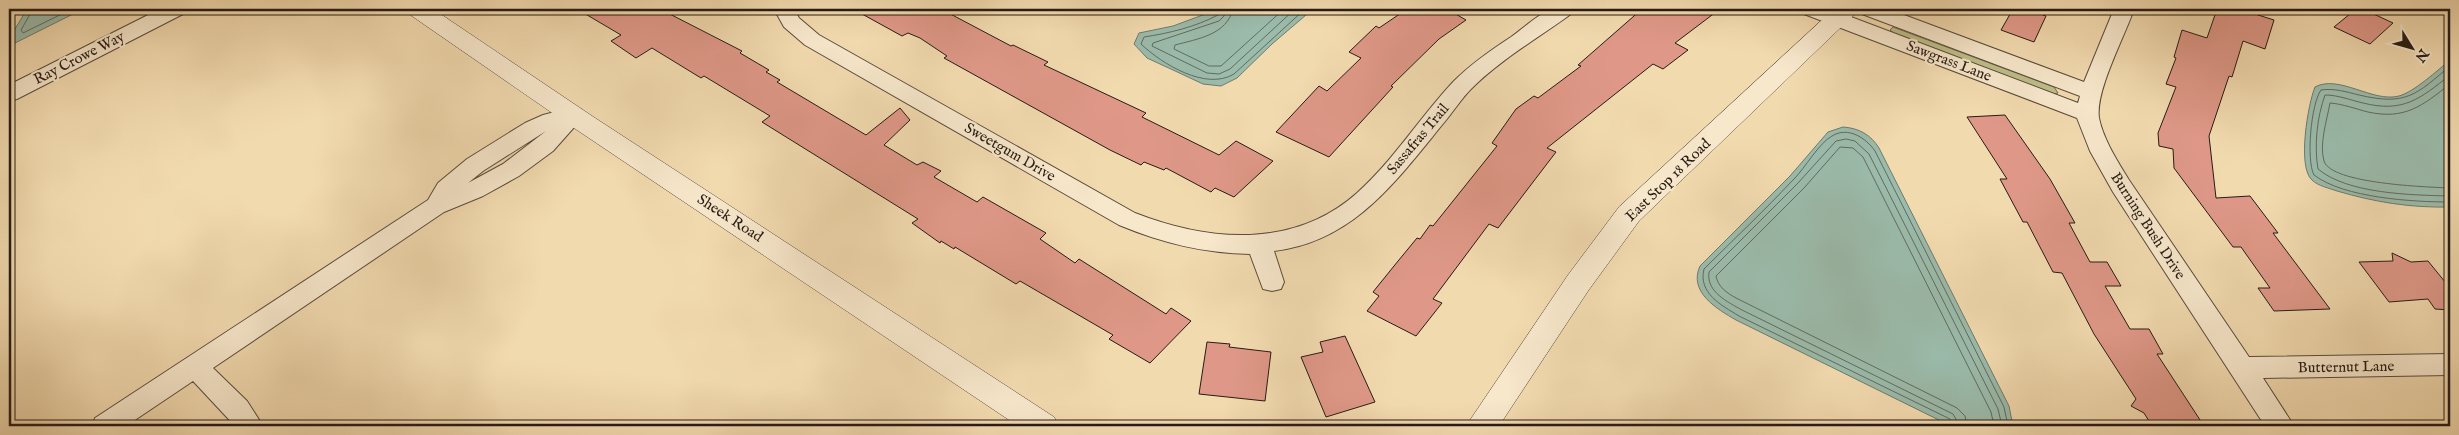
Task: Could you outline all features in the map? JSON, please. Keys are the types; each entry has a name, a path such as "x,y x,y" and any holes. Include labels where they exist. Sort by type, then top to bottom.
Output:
{"street":[{"name":"Ray Crowe Way","path":"9,94 176,9"},
{"name":"Sheek Road","path":"417,9 1043,426"},
{"name":"Sweetgum Drive","path":"784,9 791,22 812,40 1127,219 1166,235 1189,240 1213,244 1259,243"},
{"name":"Sassafras Trail","path":"1259,243 1308,233 1345,215 1380,183 1467,81 1564,9"},
{"name":"Sawgrass Lane","path":"1811,9 1843,14 2089,103"},
{"name":"Sawgrass Lane","path":"1868,9 2089,103"},
{"path":"2089,103 2124,9"},
{"name":"East Stop 18 Road","path":"1482,426 1578,283 1629,214 1843,14"},
{"name":"Burning Bush Drive","path":"2089,103 2101,151 2121,186 2280,426"},
{"path":"105,426 436,206 469,194 506,173 544,147 574,115"},
{"path":"1259,243 1272,282"},
{"name":"Butternut Lane","path":"2242,368 2450,365"},
{"path":"195,366 238,409 250,426"}],"green space":[{"path":"1893,27 2054,87 2058,93 2054,94 1894,33 1890,30"}],"water":[{"path":"22,9 83,9 9,46 9,39 24,14"},
{"path":"1219,9 1313,9 1272,44 1237,78 1221,86 1203,84 1147,58 1134,44 1139,33 1173,26"},
{"path":"2450,60 2450,207 2407,205 2379,201 2337,191 2312,180 2305,162 2305,135 2309,107 2315,87 2324,84 2335,84 2378,96 2399,96 2419,85"},
{"path":"1843,127 1864,133 1879,148 2009,406 2013,426 1954,426 1947,424 1736,320 1713,305 1701,292 1697,275 1700,266 1790,176 1828,132"}],"building":[{"path":"577,9 660,9 742,51 740,53 769,70 766,72 780,80 777,82 866,135 900,108 910,120 884,145 917,165 923,162 941,171 934,177 977,202 983,197 1046,233 1040,239 1075,263 1079,259 1166,314 1171,308 1191,321 1150,363 1109,339 1113,335 1020,281 1016,284 955,247 954,249 941,241 940,243 912,223 918,219 762,122 770,116 704,76 701,78 652,48 636,58 611,41 621,35"},
{"path":"853,9 941,9 1011,46 1013,45 1048,62 1044,65 1146,113 1142,117 1219,155 1236,141 1273,161 1234,197 1215,188 1211,192 1166,168 1164,170 1144,162 1141,165 1110,150 944,58 947,56 920,38 908,33 902,36"},
{"path":"1407,9 1447,9 1466,20 1439,39 1391,86 1393,87 1329,157 1276,132 1319,86 1327,91 1361,58 1349,52 1376,26 1379,28"},
{"path":"1642,9 1720,9 1675,43 1688,50 1663,69 1653,64 1547,148 1556,152 1498,228 1489,224 1433,299 1442,303 1416,336 1367,311 1379,296 1373,292 1417,238 1420,239 1430,225 1433,226 1497,146 1492,143 1516,109 1534,96 1538,98 1581,66 1578,65"},
{"path":"2013,9 2026,9 2046,16 2034,42 2001,30"},
{"path":"2217,9 2239,9 2274,20 2265,49 2243,41 2232,77 2229,76 2209,136 2216,198 2250,196 2278,233 2273,233 2330,309 2274,311 2258,288 2270,288 2241,247 2233,247 2174,168 2173,149 2159,146 2158,133 2176,87 2166,84 2176,58 2174,57 2182,30 2207,38"},
{"path":"2356,9 2363,9 2393,23 2370,44 2334,27"},
{"path":"2005,115 2050,179 2075,223 2069,223 2090,262 2107,262 2121,286 2105,286 2130,329 2149,329 2163,354 2157,354 2204,426 2152,426 2144,413 2131,406 2136,399 2094,334 2062,273 2053,272 2027,222 2023,222 2000,179 2007,179 1967,117"},
{"path":"2392,253 2411,262 2428,261 2450,288 2450,310 2435,309 2428,299 2389,302 2359,262 2393,261"},
{"path":"1345,336 1375,402 1326,417 1301,357 1323,352 1320,342"},
{"path":"1207,342 1230,344 1229,347 1271,352 1265,401 1199,394"}]}
